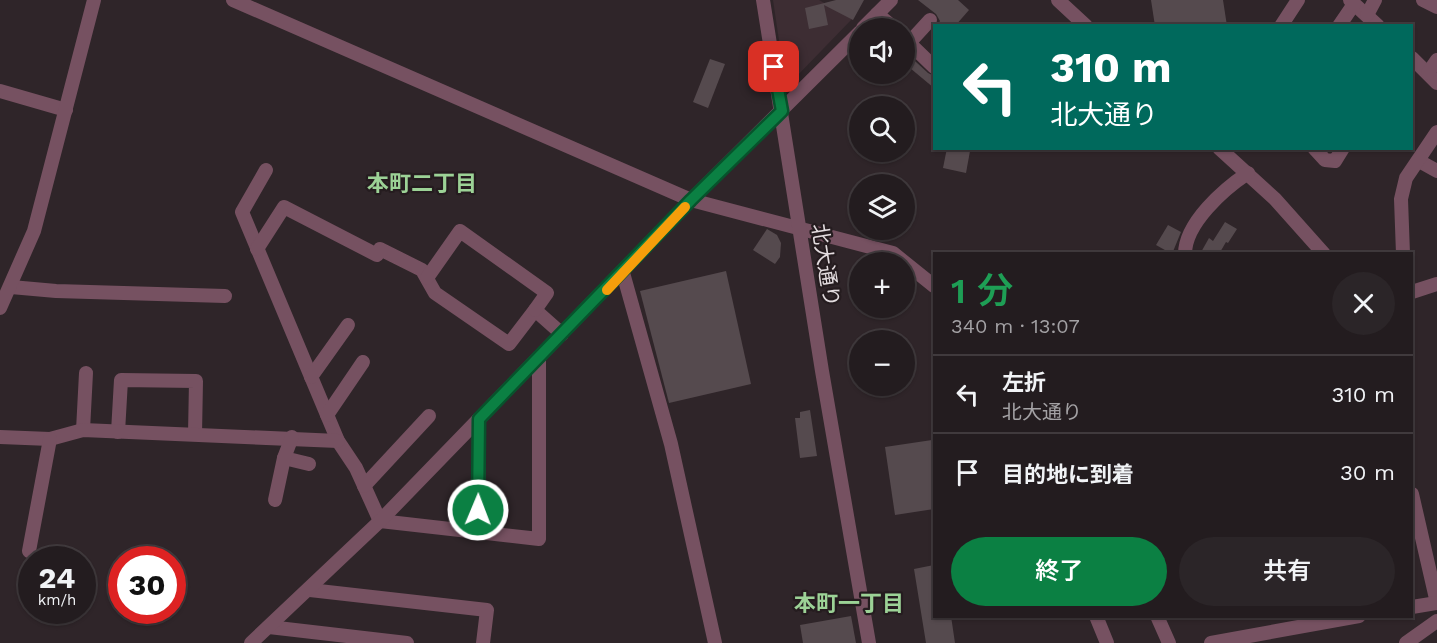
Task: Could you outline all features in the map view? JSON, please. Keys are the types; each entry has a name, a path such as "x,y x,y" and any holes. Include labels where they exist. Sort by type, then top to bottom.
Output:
{"street":[{"path":"0,308 34,231 94,0"},
{"path":"232,0 691,200 893,253 933,285"},
{"name":"北大通り","path":"763,0 869,643"},
{"path":"873,18 891,0"},
{"path":"1058,0 1084,24"},
{"path":"1282,24 1298,0"},
{"path":"1367,15 1375,0"},
{"path":"1423,0 1437,7"},
{"path":"1340,24 1352,2 1376,24"},
{"path":"877,14 882,18"},
{"path":"915,33 930,20"},
{"path":"251,643 310,590 380,521 623,273 691,200 849,43"},
{"path":"915,48 933,66"},
{"path":"1413,59 1432,78 1437,60"},
{"path":"0,91 66,110"},
{"path":"1403,252 1401,199 1406,178 1437,132"},
{"path":"1222,150 1299,223 1322,252"},
{"path":"1316,150 1325,160 1335,161 1342,150"},
{"path":"1419,160 1437,171"},
{"path":"267,170 242,212 338,441 364,486 380,521"},
{"path":"1185,252 1186,241 1199,218 1226,188 1248,173"},
{"path":"257,249 284,207 377,255 380,249 422,270 435,293 508,344 547,292 460,231 427,278"},
{"path":"623,273 671,444 715,643"},
{"path":"1413,292 1437,284"},
{"path":"11,286 56,291 225,296"},
{"path":"535,310 562,334"},
{"path":"311,377 348,325"},
{"path":"380,521 539,539 539,358"},
{"path":"327,415 363,362"},
{"path":"83,430 86,373"},
{"path":"118,432 121,380 196,381 195,434"},
{"path":"364,486 429,416"},
{"path":"478,532 479,419"},
{"path":"0,437 50,439 83,430 292,437 338,441"},
{"path":"275,501 284,458 292,437"},
{"path":"30,546 50,439"},
{"path":"284,458 309,464"},
{"path":"1413,500 1437,603 1413,607"},
{"path":"310,590 487,610 483,643"},
{"path":"1097,618 1107,643"},
{"path":"1159,618 1169,643"},
{"path":"1211,643 1348,618"},
{"path":"1406,643 1437,621"},
{"path":"269,627 407,643"}],"shaded area":[{"path":"773,0 819,0 850,18 849,22 794,79 784,74"}],"building":[{"path":"836,0 864,0 854,18 849,18 824,5 828,25 809,29 805,8"},
{"path":"918,0 958,0 969,10 957,24 938,24 940,21 936,14"},
{"path":"1151,0 1223,0 1227,24 1155,24"},
{"path":"710,59 725,64 708,108 693,102"},
{"path":"915,61 933,76 933,87 915,72"},
{"path":"947,150 970,151 966,173 943,168"},
{"path":"1225,222 1237,229 1220,252 1201,252 1209,238 1213,241"},
{"path":"1168,225 1181,232 1173,252 1156,245"},
{"path":"767,229 777,235 781,243 780,257 775,264 753,250"},
{"path":"726,271 751,384 669,403 640,291"},
{"path":"810,410 817,456 800,458 795,418 800,418 800,412"},
{"path":"932,440 933,509 895,515 885,447"},
{"path":"933,565 933,618 951,618 955,643 926,643 914,569"},
{"path":"851,616 856,643 803,643 800,625"}],"slow traffic":[{"path":"607,290 685,207"}],"district":[{"name":"本町二丁目","path":"422,183"},
{"name":"本町一丁目","path":"849,603"}],"route":[{"path":"478,510 479,419 623,273 691,200 782,111 774,67"}]}
